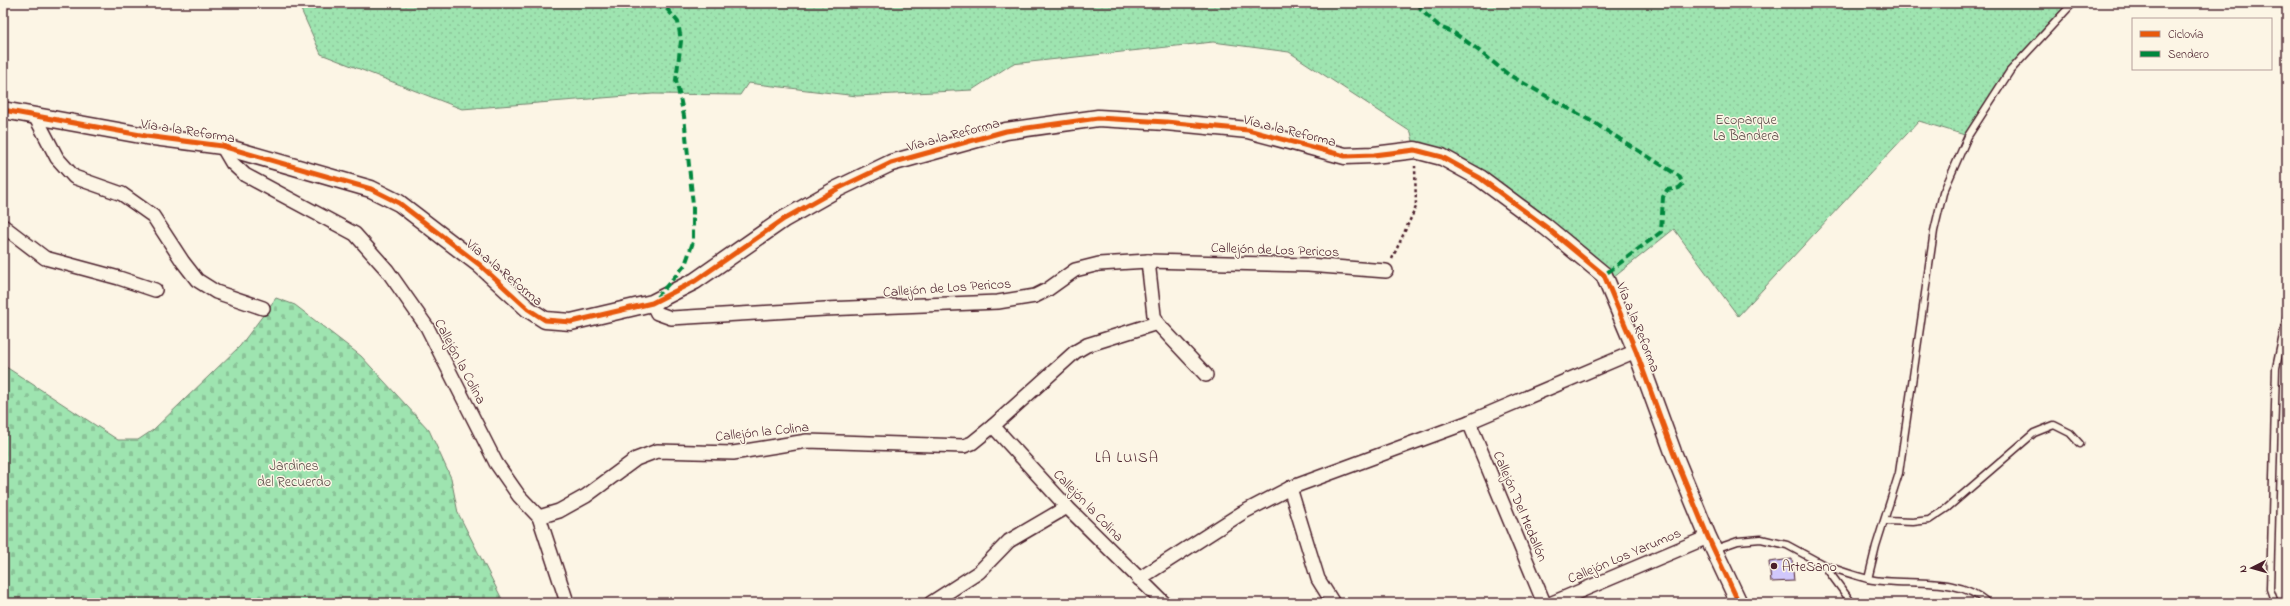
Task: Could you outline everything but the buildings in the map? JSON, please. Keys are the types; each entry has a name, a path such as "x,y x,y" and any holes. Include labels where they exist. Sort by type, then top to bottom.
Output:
{"street":[{"name":"Vía a la Reforma","path":"3,110 146,136 222,146 371,189 399,203 480,265 528,309 545,320 571,322 652,303 695,281 784,219 837,189 891,163 1006,131 1098,118 1166,122 1248,130 1345,156 1374,155 1415,150 1442,157 1480,178 1546,226 1604,275 1636,351 1673,452 1711,543 1739,603"},
{"path":"35,116 57,158 74,176 122,194 153,216 183,262 197,280 216,292 263,308"},
{"name":"Callejón la Colina","path":"222,146 232,163 245,175 355,234 387,270 427,328 496,463 519,496 539,517 560,512 586,496 636,459 657,451 733,453 807,441 964,446 972,443 993,426 1067,507 1164,603"},
{"path":"3,226 45,258 119,278 155,290"},
{"path":"1148,261 1154,315 1157,323 1192,357 1206,375"},
{"name":"Callejón de Los Pericos","path":"652,303 657,314 671,318 825,309 998,302 1035,296 1075,270 1099,264 1148,261 1308,265 1386,271"},
{"path":"993,426 1075,352 1087,345 1157,323"},
{"path":"1139,579 1242,513 1290,488 1469,422 1636,351"},
{"name":"Callejón Del Medallón","path":"1469,422 1544,603"},
{"path":"1290,488 1318,579 1333,603"},
{"path":"931,603 979,572 1009,541 1067,507"},
{"path":"539,517 566,598"},
{"name":"Callejón Los Yarumos","path":"1552,603 1711,543"}],"lane":[{"path":"1868,579 1900,473 1934,231 1943,193 1968,136 2010,71 2073,3"},
{"path":"2275,603 2270,589 2276,368 2287,316"},
{"path":"1885,521 1913,522 1929,520 1947,508 2034,433 2054,425 2065,430 2080,444"},
{"path":"1711,543 1761,539 1788,545 1824,565 1868,579 1944,584 1969,589 1988,603"},
{"path":"1824,565 1852,603"}],"path":[{"path":"1386,271 1416,207 1415,150"}],"green space":[{"name":"Ecoparque La Bandera","path":"298,3 2073,3 2010,71 1968,136 1919,121 1738,316 1674,229 1608,282 1480,178 1415,150 1411,132 1289,52 1213,42 1012,64 972,90 857,96 748,83 740,95 653,94 462,109 321,54"},
{"name":"Jardines del Recuerdo","path":"276,298 295,305 361,356 429,430 451,478 458,513 504,603 3,603 3,365 118,440 138,440 153,430 240,346"}],"marked path":[{"path":"656,3 668,10 678,22 681,41 676,80 684,116 693,205 693,242 685,265 657,297"},
{"path":"1419,3 1421,10 1440,27 1454,33 1473,46 1509,75 1591,121 1679,176 1683,184 1679,188 1667,190 1663,197 1661,232 1604,275"}],"cycle path":[{"path":"3,110 146,136 222,146 371,189 399,203 480,265 528,309 545,320 571,322 652,303 695,281 784,219 837,189 891,163 1006,131 1098,118 1166,122 1248,130 1345,156 1374,155 1415,150 1442,157 1480,178 1546,227 1604,275 1636,351 1673,452 1708,537 1739,603"}],"place":[{"name":"ArteSano","path":"1774,566"}],"district":[{"name":"LA LUISA","path":"1127,457"}]}
